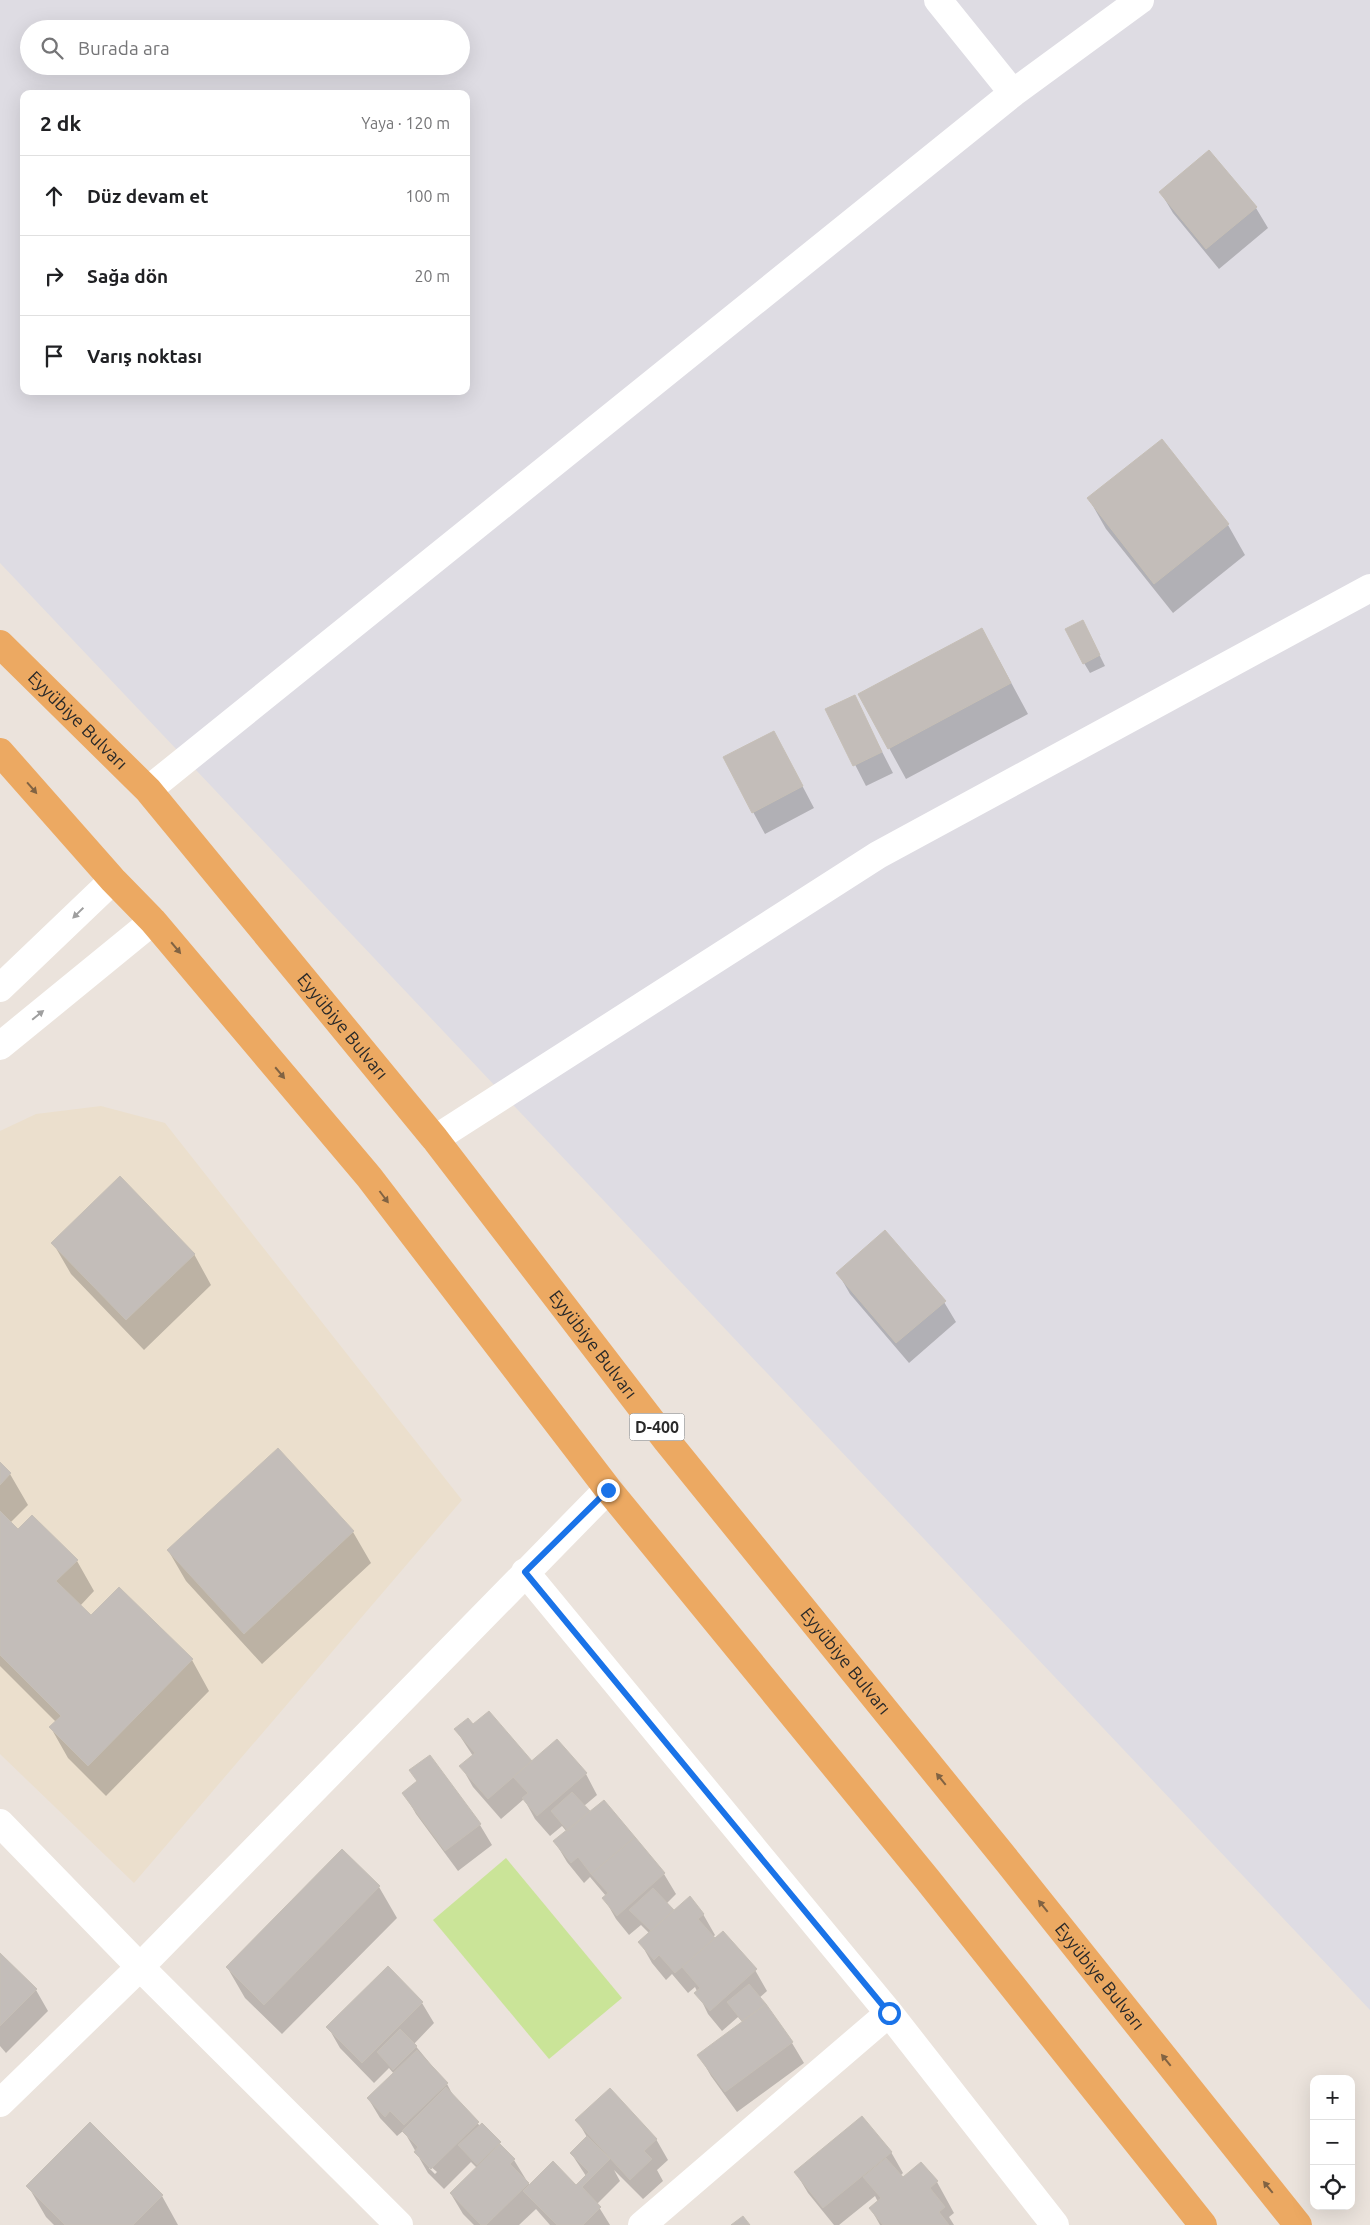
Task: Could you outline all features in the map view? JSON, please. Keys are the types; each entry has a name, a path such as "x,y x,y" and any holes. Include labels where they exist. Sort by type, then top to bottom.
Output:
{"highway":[{"name":"Eyyübiye Bulvarı","path":"0,644 148,790 435,1139 667,1441 1008,1862 1298,2225"},
{"path":"0,752 113,880 153,921 369,1177 608,1490 927,1879 1203,2225"}],"street":[{"path":"938,0 1013,93"},
{"path":"148,790 1013,93 1140,0"},
{"path":"435,1139 878,855 1370,588"},
{"path":"0,988 113,880"},
{"path":"0,1046 153,921"},
{"path":"0,2103 140,1967 525,1572 608,1490"},
{"path":"525,1572 889,2013 1055,2225"},
{"path":"0,1823 140,1967 400,2225"},
{"path":"642,2225 889,2013"}],"shaded area":[{"path":"0,0 1370,0 1370,2010 0,563"},
{"path":"101,1106 165,1123 462,1500 134,1883 0,1754 0,1131 36,1114"}],"green space":[{"path":"506,1858 622,1998 549,2059 433,1920"}],"building":[{"path":"1209,150 1257,207 1206,249 1159,192"},
{"path":"1162,439 1229,524 1154,584 1087,498"},
{"path":"1083,620 1100,655 1083,664 1065,629"},
{"path":"982,628 1011,683 888,749 858,694"},
{"path":"855,695 882,752 853,766 825,709"},
{"path":"774,731 803,786 752,813 723,757"},
{"path":"120,1176 195,1254 126,1320 51,1243"},
{"path":"885,1230 946,1301 896,1343 836,1273"},
{"path":"278,1448 354,1531 244,1634 167,1550"},
{"path":"0,1462 11,1473 0,1485"},
{"path":"0,1511 18,1529 32,1515 78,1560 56,1581 91,1615 119,1587 193,1659 88,1766 49,1727 61,1716 0,1655"},
{"path":"489,1711 532,1761 488,1799 459,1766 475,1753 454,1729 468,1718 473,1724"},
{"path":"557,1739 587,1773 537,1816 522,1798 528,1793 513,1777"},
{"path":"430,1755 481,1824 445,1851 402,1793 417,1781 409,1770"},
{"path":"572,1792 590,1811 568,1831 551,1811"},
{"path":"604,1800 635,1837 591,1874 578,1857 571,1863 553,1841"},
{"path":"635,1837 665,1873 617,1916 602,1898 608,1893 591,1874"},
{"path":"342,1849 380,1886 264,2005 226,1967"},
{"path":"653,1888 674,1910 651,1931 629,1910"},
{"path":"690,1896 704,1914 698,1919 715,1938 675,1973 659,1955 654,1960 638,1942"},
{"path":"723,1931 757,1969 710,2011 694,1993 700,1988 682,1967"},
{"path":"0,1953 37,1989 0,2026"},
{"path":"388,1966 423,2002 362,2063 326,2027"},
{"path":"749,1984 766,2004 742,2021 727,2002"},
{"path":"766,2004 793,2042 725,2092 697,2055"},
{"path":"400,2029 417,2046 393,2070 377,2052"},
{"path":"417,2050 448,2083 404,2125 390,2111 385,2117 367,2098"},
{"path":"446,2087 479,2122 431,2169 414,2152 418,2147 402,2131"},
{"path":"610,2088 657,2139 644,2151 652,2159 630,2180 575,2120"},
{"path":"862,2116 892,2152 823,2208 794,2172"},
{"path":"90,2122 163,2195 133,2225 65,2225 26,2186"},
{"path":"482,2123 501,2142 477,2165 458,2145"},
{"path":"587,2136 610,2159 582,2187 601,2207 583,2225 557,2225 523,2191 553,2161 576,2185 589,2172 570,2153"},
{"path":"500,2144 515,2159 510,2164 529,2183 486,2225 481,2225 450,2193"},
{"path":"886,2158 903,2177 921,2162 938,2181 930,2188 945,2207 939,2212 949,2225 883,2225 869,2208 881,2198 863,2177"},
{"path":"743,2216 750,2225 731,2225"}],"route":[{"path":"608,1490 525,1572 889,2013"}]}
